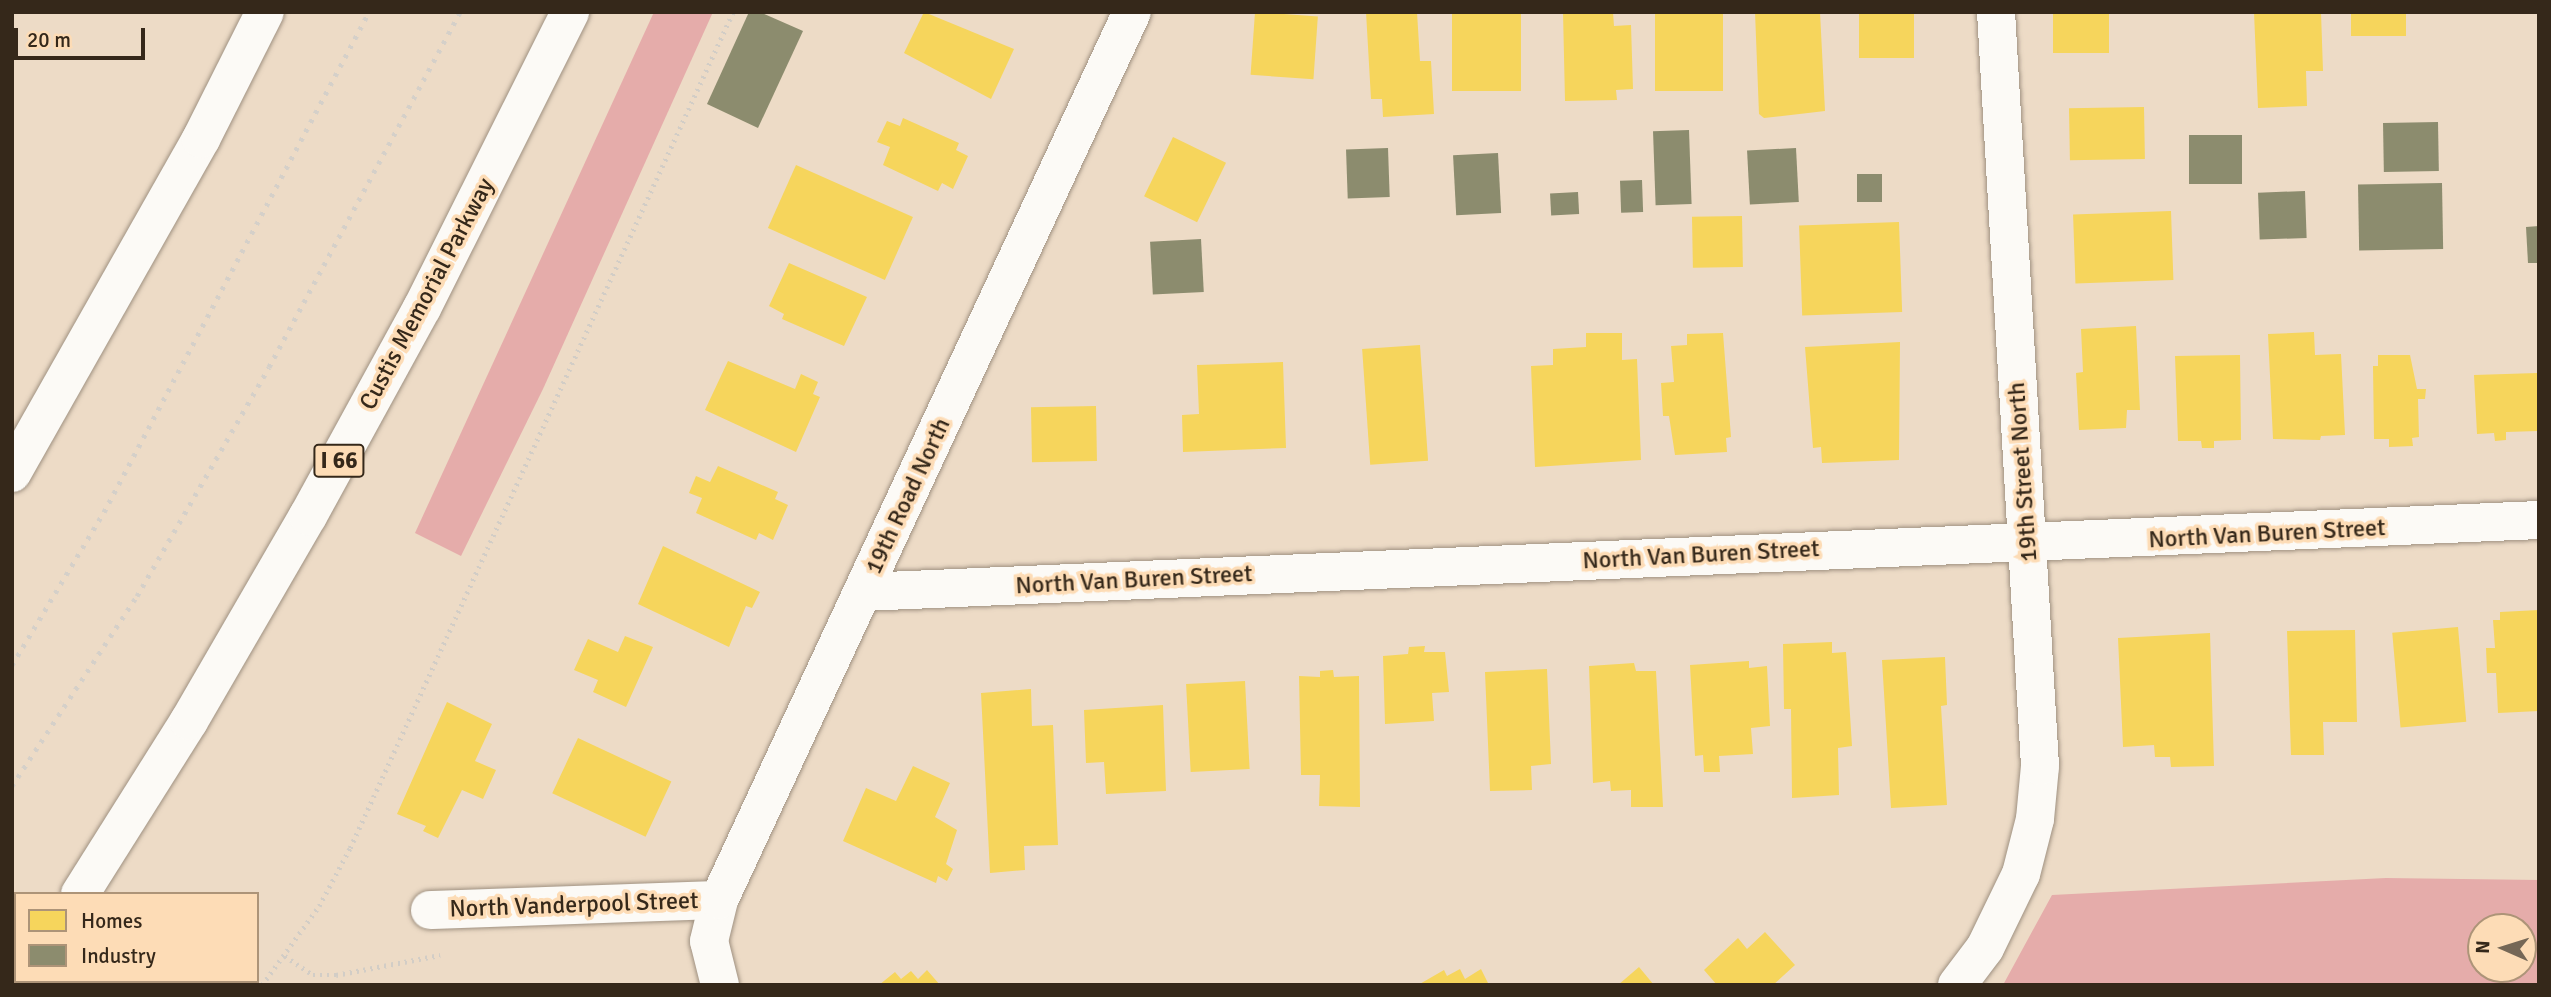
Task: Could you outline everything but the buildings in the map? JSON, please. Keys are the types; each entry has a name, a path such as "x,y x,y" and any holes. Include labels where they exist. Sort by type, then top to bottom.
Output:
{"main road":[{"path":"12,472 181,174 265,12"},
{"name":"Custis Memorial Parkway","path":"81,892 189,721 321,493 422,308 570,12"},
{"name":"19th Road North","path":"720,985 709,941 719,900 1132,12"},
{"name":"19th Street North","path":"1957,985 1998,924 2021,874 2038,801 2040,730 2026,540 1996,12"},
{"name":"North Van Buren Street","path":"863,592 2026,540 2074,544 2539,520"},
{"name":"North Vanderpool Street","path":"430,910 719,900"}],"path":[{"path":"262,985 319,906 350,848 733,12"}],"shaded area":[{"path":"654,12 713,12 543,389 461,556 415,533"},
{"path":"2386,878 2539,880 2539,985 2003,985 2052,895"}],"railway":[{"path":"12,665 104,512 369,12"},
{"path":"12,786 137,596 269,367 460,12"}]}
